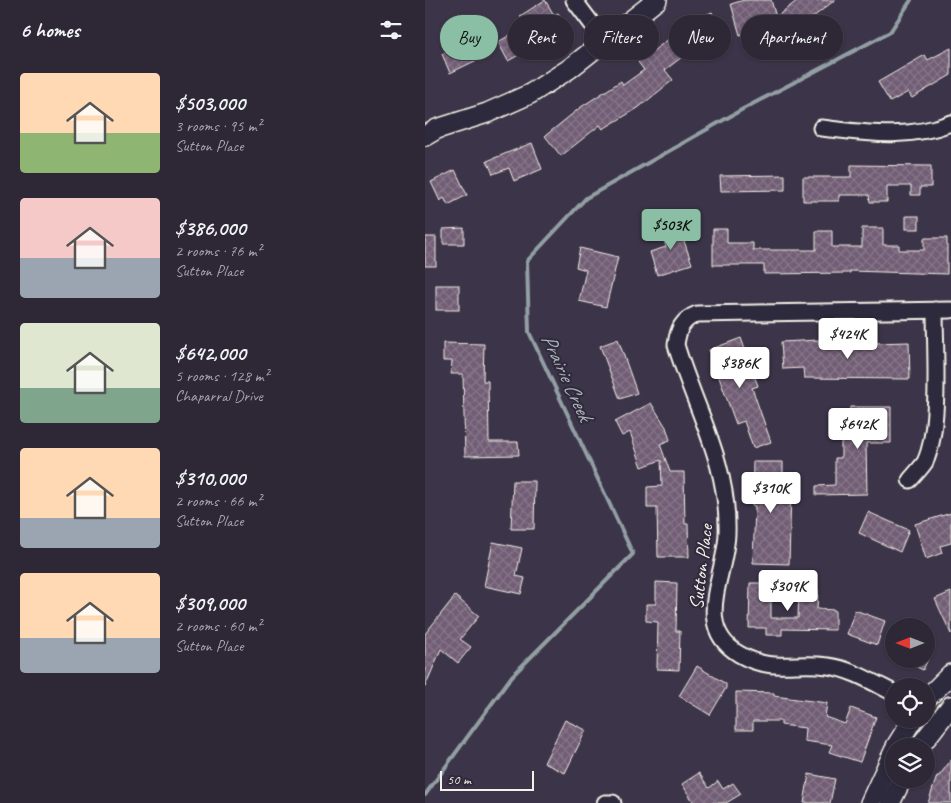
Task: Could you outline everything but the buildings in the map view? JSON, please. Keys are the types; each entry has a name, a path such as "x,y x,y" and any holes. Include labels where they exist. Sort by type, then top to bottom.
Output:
{"street":[{"path":"574,0 586,15"},
{"path":"638,15 657,0"},
{"path":"425,136 437,129 487,113 530,94 584,57"},
{"path":"821,128 879,134 917,133 951,123"},
{"path":"910,480 924,464 931,447 934,427 935,310"},
{"name":"Sutton Place","path":"885,690 852,673 827,666 762,664 730,649 717,632 714,615 715,597 727,550 727,510 718,461 699,404 681,363 676,345 677,332 684,321 697,314 951,310"},
{"path":"935,690 951,674"},
{"path":"935,718 951,706"},
{"path":"870,803 885,770"},
{"path":"890,803 898,788"},
{"path":"605,803 613,803"}],"waterway":[{"name":"Prairie Creek","path":"425,795 512,676 633,554 529,332 527,261 586,198 743,109 890,32 911,0"}]}
